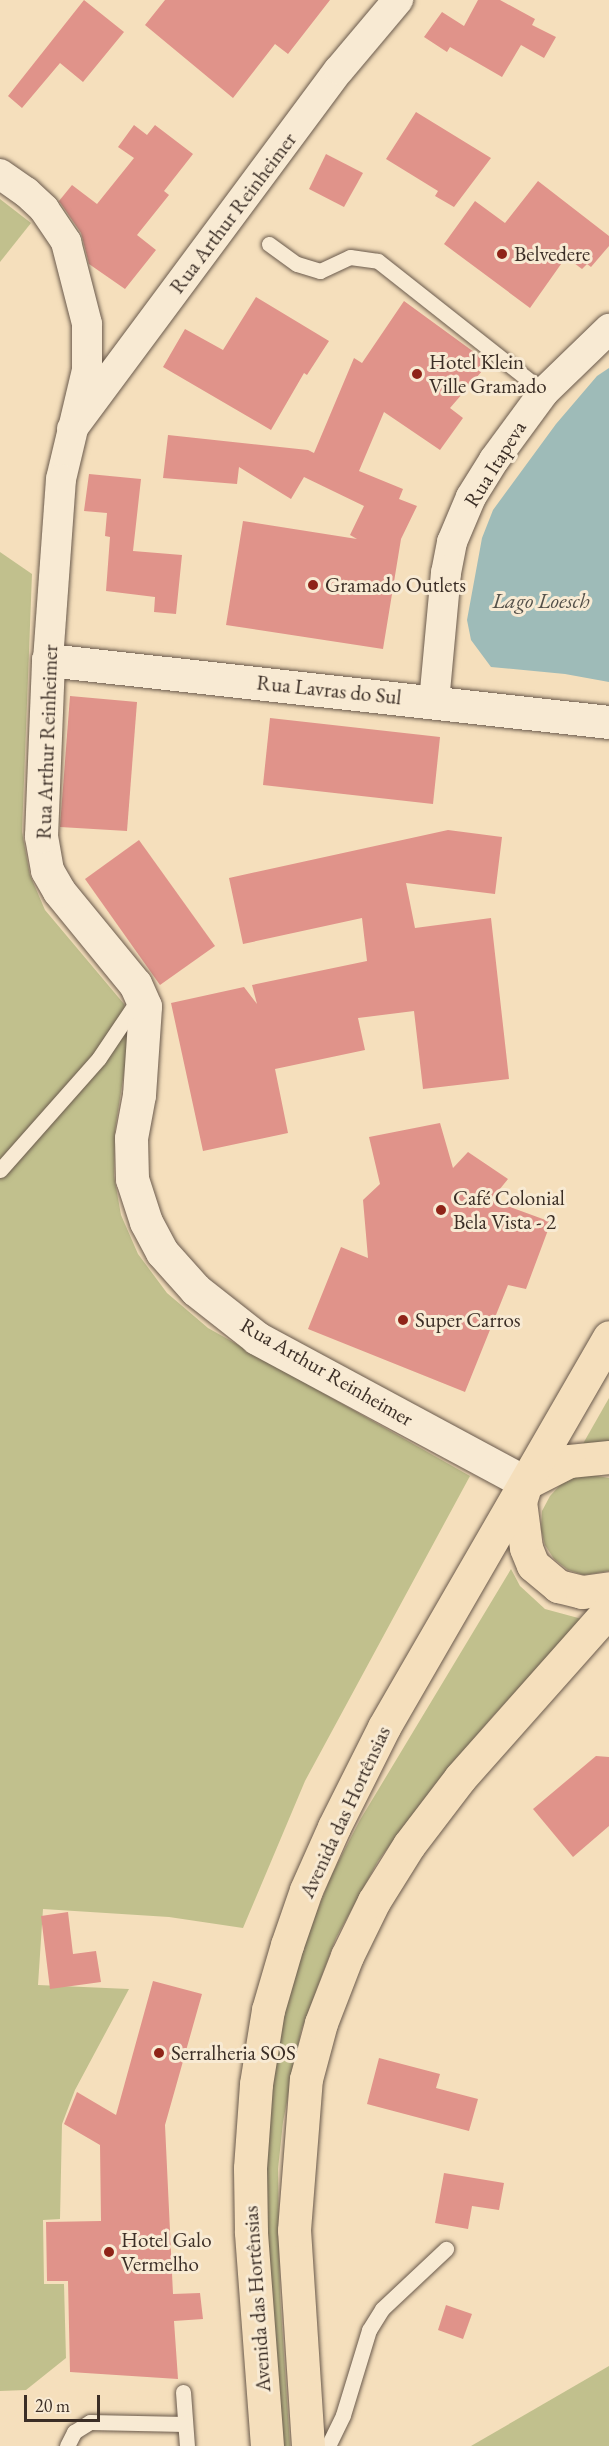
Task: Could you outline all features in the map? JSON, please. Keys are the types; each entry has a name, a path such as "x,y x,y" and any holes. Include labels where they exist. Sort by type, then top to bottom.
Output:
{"main road":[{"name":"Avenida das Hortênsias","path":"267,2446 251,2232 250,2168 256,2084 268,2010 306,1890 334,1827 435,1635 526,1483 609,1337"},
{"path":"609,1457 569,1461 526,1483 520,1501 526,1548 533,1565 558,1586 582,1592 609,1588"},
{"name":"Avenida das Hortênsias","path":"308,2446 294,2230 306,2079 321,2024 347,1956 374,1901 409,1845 460,1778 609,1610"}],"street":[{"name":"Rua Arthur Reinheimer","path":"72,429 339,70 398,0"},
{"name":"Rua Arthur Reinheimer","path":"0,174 26,192 44,209 66,242 87,324 87,369 61,479 48,660 41,836 47,870 59,891 141,994 145,1006 139,1095 131,1138 132,1179 146,1222 162,1252 196,1290 257,1338 526,1483"},
{"name":"Rua Itapeva","path":"434,702 446,573 452,542 471,497 494,460 543,392 609,329"},
{"name":"Rua Lavras do Sul","path":"48,660 609,723"}],"lane":[{"path":"270,244 297,264 320,271 350,257 378,261 543,392"},
{"path":"0,1170 99,1058 141,994"},
{"path":"328,2446 343,2415 369,2330 377,2316 446,2249"},
{"path":"183,2392 187,2446"},
{"path":"67,2446 74,2432 90,2422 185,2424"}],"shaded area":[{"path":"0,199 31,223 0,262"},
{"path":"0,552 32,574 22,832 30,875 45,910 124,1004 131,1028 115,1130 114,1176 121,1215 138,1254 167,1293 208,1328 470,1476 305,1781 243,1928 169,1917 43,1909 38,1985 129,1989 75,2090 62,2124 60,2219 43,2220 44,2284 64,2284 66,2358 26,2390 0,2391"},
{"path":"609,1398 609,1447 580,1449"},
{"path":"591,1475 609,1478 609,1571 584,1575 568,1570 554,1559 545,1545 541,1529 542,1511 550,1496 561,1484 575,1477"},
{"path":"511,1569 520,1586 545,1609 582,1619 493,1716 436,1783 378,1861 336,1938 301,2031 283,2122 278,2169 280,2295 290,2446 279,2446 268,2292 265,2166 268,2110 284,2006 300,1954 331,1876 360,1820"},
{"path":"609,2366 609,2446 471,2446"}],"water":[{"name":"Lago Loesch","path":"609,368 609,682 565,674 491,667 471,640 467,620 482,538 493,510 556,424 597,376"}],"building":[{"path":"84,0 124,32 83,82 60,63 22,108 8,96"},
{"path":"165,0 330,0 288,54 275,44 233,98 145,25"},
{"path":"478,0 500,0 535,19 532,25 556,37 544,58 521,45 502,77 450,47 447,52 424,37 442,12 464,26"},
{"path":"416,112 491,158 454,207 435,196 438,191 386,159"},
{"path":"134,125 147,135 155,125 193,154 164,191 169,195 137,235 156,250 125,289 89,264 81,233 59,201 72,185 97,204 134,158 118,147"},
{"path":"326,154 363,173 344,207 309,189"},
{"path":"538,181 609,236 609,246 591,267 587,264 582,269 566,257 530,308 444,244 475,201 505,223"},
{"path":"256,297 329,341 307,375 304,373 271,430 163,367 185,329 223,350"},
{"path":"404,301 489,363 450,408 463,418 440,450 384,412 359,471 403,489 399,499 417,506 401,539 383,649 226,625 243,521 357,539 350,535 364,506 304,477 291,499 239,467 237,484 163,478 168,435 308,450 314,453 354,358 362,363"},
{"path":"89,474 141,479 133,551 182,555 176,614 154,612 155,597 106,591 110,537 105,536 107,513 84,511"},
{"path":"70,696 137,702 127,831 60,827"},
{"path":"270,718 440,737 433,804 263,785"},
{"path":"448,830 502,837 495,894 406,883 415,928 491,918 509,1079 423,1089 414,1011 358,1018 365,1050 275,1069 288,1133 203,1151 171,1003 244,987 257,1004 252,985 367,961 362,918 243,944 229,878"},
{"path":"139,840 215,946 160,985 85,879"},
{"path":"440,1123 453,1168 468,1152 508,1179 491,1200 551,1222 526,1289 508,1285 465,1392 308,1329 341,1247 368,1258 363,1200 380,1184 369,1137"},
{"path":"596,1756 609,1757 609,1826 573,1857 533,1809"},
{"path":"68,1912 73,1954 96,1951 101,1982 50,1989 41,1916"},
{"name":"Hotel Galo Vermelho","path":"153,1981 202,1994 165,2125 173,2294 200,2293 203,2319 174,2321 178,2379 70,2372 68,2281 47,2281 46,2222 101,2221 100,2145 64,2124 77,2092 116,2115"},
{"path":"379,2058 440,2074 436,2088 478,2099 469,2131 367,2104"},
{"path":"444,2173 504,2183 499,2210 472,2206 468,2229 435,2223"},
{"path":"446,2305 472,2314 463,2339 438,2330"}],"place":[{"name":"Belvedere","path":"502,254"},
{"name":"Hotel Klein Ville Gramado","path":"417,374"},
{"name":"Gramado Outlets","path":"313,585"},
{"name":"Café Colonial Bela Vista - 2","path":"441,1210"},
{"name":"Super Carros","path":"403,1320"},
{"name":"Serralheria SOS","path":"159,2053"},
{"name":"Hotel Galo Vermelho","path":"109,2252"}]}
